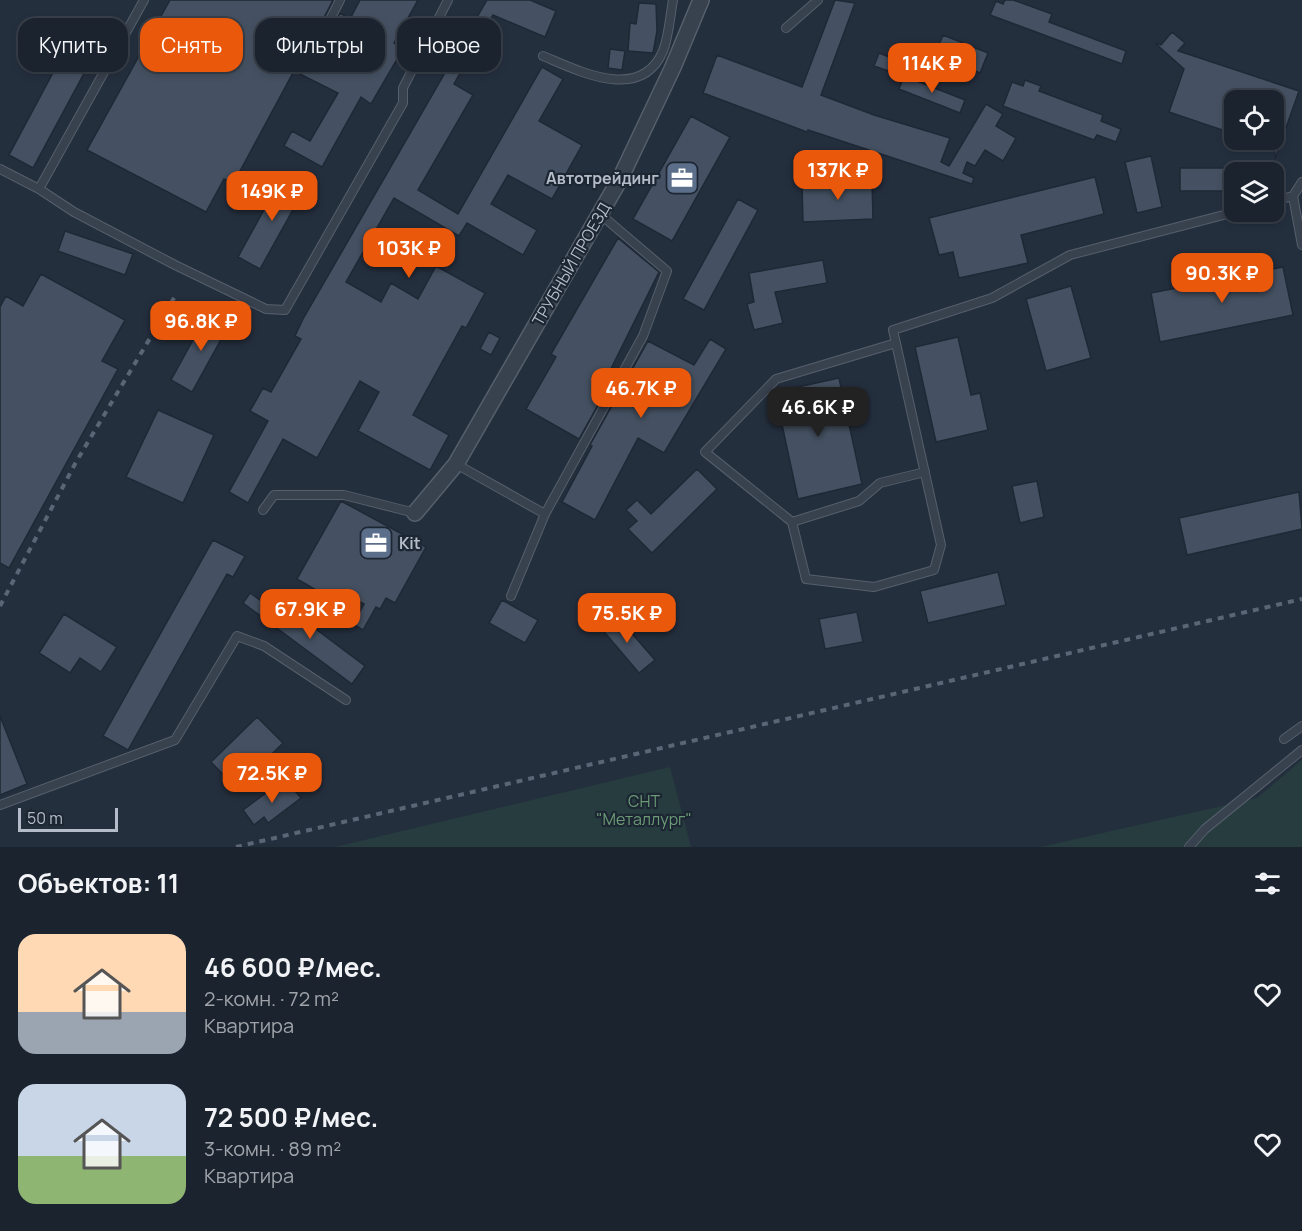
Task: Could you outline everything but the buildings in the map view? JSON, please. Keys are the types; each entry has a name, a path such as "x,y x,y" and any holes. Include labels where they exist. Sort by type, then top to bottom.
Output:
{"street":[{"name":"ТРУБНЫЙ ПРОЕЗД","path":"415,513 456,464 620,179 701,0"}],"lane":[{"path":"39,189 144,0"},
{"path":"331,18 340,0"},
{"path":"0,169 39,189 74,212 175,265 266,309 285,310 403,104 403,88 448,0"},
{"path":"543,56 593,77 616,81 640,76 653,66 663,50 673,0"},
{"path":"786,28 818,0"},
{"path":"1284,198 1293,196 1302,182"},
{"path":"1293,196 1302,245"},
{"path":"511,596 544,514 644,336 667,271 600,214"},
{"path":"896,343 776,378 705,452 792,522 806,579 874,587 934,570 941,545 896,343 892,330 992,298 1070,255 1224,215"},
{"path":"456,464 544,514"},
{"path":"792,522 859,501 880,483 925,472"},
{"path":"263,510 274,495 344,495 415,513"},
{"path":"0,805 175,740 237,636 264,646 346,700"},
{"path":"1284,739 1302,726"},
{"path":"1189,847 1205,829 1302,750"}],"green space":[{"path":"1302,760 1302,847 1041,847 1257,798"},
{"name":"СНТ \"Металлург\"","path":"670,767 691,847 335,847"}],"railway":[{"path":"0,606 76,462 177,293"},
{"path":"236,847 1302,599"}],"place":[{"name":"Автотрейдинг","path":"682,178"},
{"name":"Kit","path":"376,543"}]}
